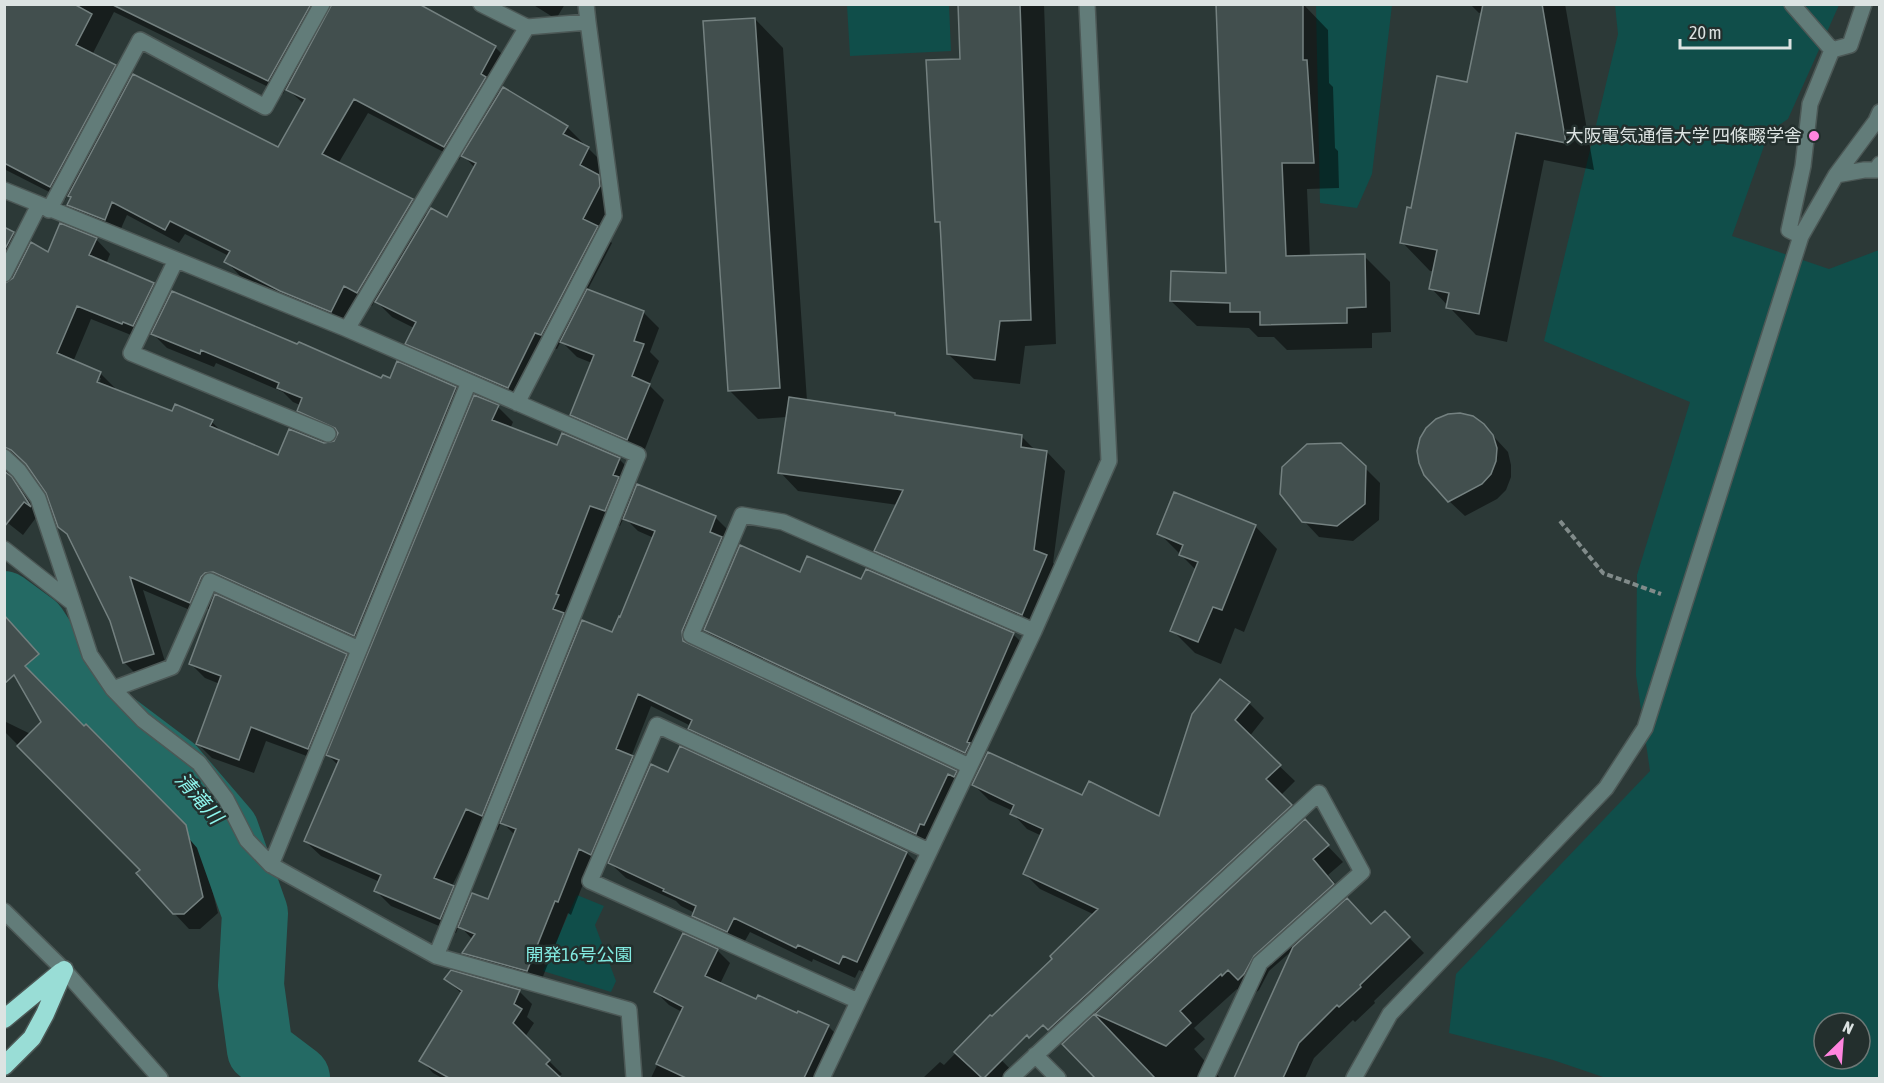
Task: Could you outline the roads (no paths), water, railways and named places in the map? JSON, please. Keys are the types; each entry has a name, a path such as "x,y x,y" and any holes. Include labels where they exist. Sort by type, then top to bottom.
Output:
{"highway":[{"path":"4,1019 64,970"},
{"path":"4,1066 32,1038 64,970"}],"street":[{"path":"4,274 140,40 266,107 322,4"},
{"path":"481,4 527,27 588,22"},
{"path":"517,403 614,216 586,4"},
{"path":"822,1078 1034,631 1109,461 1087,4"},
{"path":"1792,4 1832,50"},
{"path":"1832,50 1850,45 1864,4"},
{"path":"347,328 527,27"},
{"path":"1801,236 1789,230 1803,166 1810,104 1832,50"},
{"path":"1354,1078 1390,1014 1606,788 1646,729 1801,236 1836,175 1876,121 1880,112"},
{"path":"1836,175 1876,170 1880,165"},
{"path":"4,190 347,328 638,455 436,956"},
{"path":"176,260 131,353 328,434"},
{"path":"271,865 469,382"},
{"path":"4,457 20,471 38,498 90,655 113,689 143,720 199,763 226,800 247,840 271,865 436,956 629,1010 634,1078"},
{"path":"969,766 691,634 742,515 783,522 1034,631"},
{"path":"4,549 73,603"},
{"path":"113,689 172,667 210,581 359,649"},
{"path":"858,1001 590,881 657,724 929,851"},
{"path":"1011,1078 1319,793 1362,872 1260,963 1206,1078"},
{"path":"4,911 64,970 160,1078"},
{"path":"1035,1055 1058,1078"}],"waterway":[{"name":"清滝川","path":"4,604 34,626 83,701 172,768 226,831 255,913 251,985 260,1050 297,1078"}],"place":[{"name":"大阪電気通信大学 四條畷学舎","path":"1814,136"}],"park label":[{"name":"開発16号公園","path":"579,955"}]}
